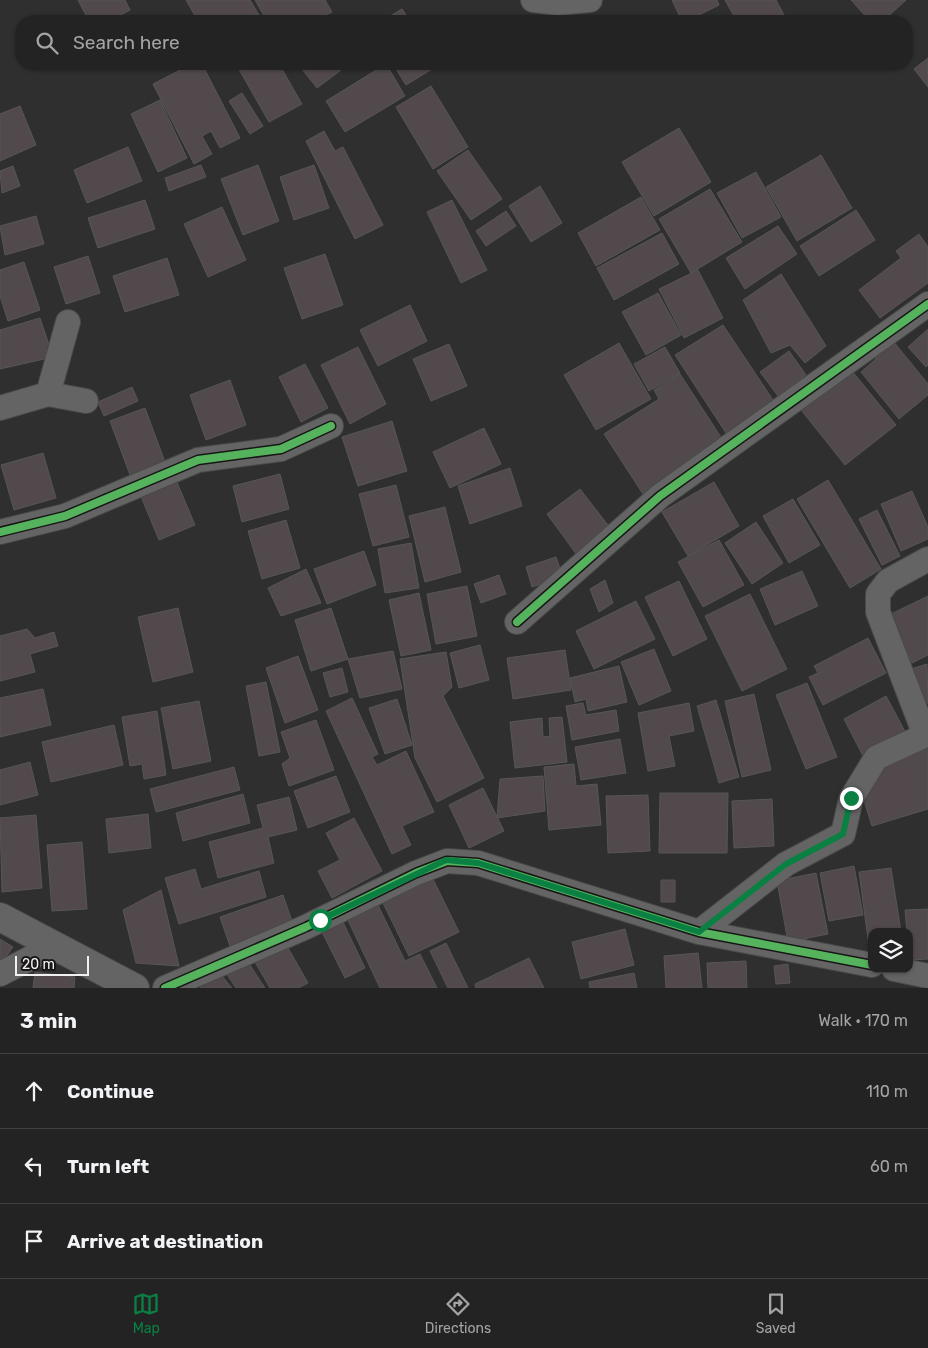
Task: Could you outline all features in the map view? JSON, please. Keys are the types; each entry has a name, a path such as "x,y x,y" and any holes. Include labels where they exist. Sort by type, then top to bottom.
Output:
{"street":[{"path":"533,0 558,3 590,0"},
{"path":"517,622 660,496 928,304"},
{"path":"48,394 68,322"},
{"path":"0,408 48,394 86,401"},
{"path":"0,532 65,516 198,460 281,449 330,426"},
{"path":"699,932 786,864 843,834 851,798 876,758 927,735 878,612 878,594 888,581 928,559"},
{"path":"165,988 306,927 446,860 478,863 699,932 868,964"},
{"path":"0,916 136,988"},
{"path":"3,978 54,946"},
{"path":"913,973 928,976"}],"building":[{"path":"78,0 125,0 130,10 120,15 86,15"},
{"path":"186,0 250,0 259,15 195,15"},
{"path":"255,0 325,0 332,12 327,15 264,15"},
{"path":"672,0 717,0 719,5 699,15 679,15"},
{"path":"725,0 776,0 784,15 734,15"},
{"path":"851,0 906,0 890,15 865,15"},
{"path":"402,9 406,15 392,15"},
{"path":"928,58 928,87 914,69"},
{"path":"180,70 205,70 240,138 220,148 211,131 202,136 212,154 194,164 153,84"},
{"path":"239,70 282,70 302,104 269,122"},
{"path":"303,70 341,70 317,88"},
{"path":"376,70 390,70 405,96 345,132 326,101"},
{"path":"397,70 430,70 406,85"},
{"path":"431,86 468,147 433,169 396,107"},
{"path":"242,93 263,126 250,134 229,101"},
{"path":"160,100 187,158 158,172 131,114"},
{"path":"20,106 36,145 0,161 0,114"},
{"path":"679,128 711,182 654,216 622,162"},
{"path":"324,131 335,151 343,147 383,225 355,239 306,141"},
{"path":"128,147 142,181 87,203 74,170"},
{"path":"468,150 502,199 471,220 437,171"},
{"path":"821,155 852,208 797,241 766,187"},
{"path":"201,165 206,177 169,191 165,178"},
{"path":"258,165 279,221 243,235 221,179"},
{"path":"314,165 329,208 294,220 280,177"},
{"path":"13,166 20,186 2,193 0,171"},
{"path":"756,172 781,217 742,238 717,193"},
{"path":"540,186 562,223 531,242 509,206"},
{"path":"710,189 742,242 691,273 659,219"},
{"path":"641,197 660,230 596,266 578,233"},
{"path":"145,200 155,229 98,248 88,218"},
{"path":"452,200 487,270 461,283 427,212"},
{"path":"222,207 246,260 208,277 184,224"},
{"path":"856,210 875,240 819,276 800,246"},
{"path":"506,211 516,226 486,246 476,231"},
{"path":"36,216 44,244 5,255 0,226"},
{"path":"778,226 797,254 745,289 726,258"},
{"path":"662,233 679,264 614,300 597,268"},
{"path":"919,234 928,247 928,283 880,318 859,290 901,258 896,251"},
{"path":"325,254 343,305 302,319 284,268"},
{"path":"88,256 100,293 66,304 54,267"},
{"path":"167,258 179,295 125,312 113,276"},
{"path":"24,262 40,310 8,321 0,296 0,270"},
{"path":"698,270 723,318 684,338 659,289"},
{"path":"781,274 826,346 805,363 790,345 771,353 743,300"},
{"path":"658,293 681,335 646,355 622,312"},
{"path":"410,305 427,341 378,366 360,330"},
{"path":"40,318 53,357 0,369 0,330"},
{"path":"723,325 775,403 728,436 675,355"},
{"path":"928,329 928,365 926,367 908,347"},
{"path":"889,336 928,384 928,395 899,419 861,372 876,359 870,352"},
{"path":"619,343 651,399 596,430 564,375"},
{"path":"449,344 467,386 431,401 413,359"},
{"path":"358,347 386,404 350,424 321,365"},
{"path":"665,347 680,373 649,391 634,364"},
{"path":"789,351 806,375 778,396 760,372"},
{"path":"305,364 328,408 301,422 279,377"},
{"path":"848,366 896,425 845,465 798,406"},
{"path":"680,374 726,445 645,497 604,434 659,399 654,390"},
{"path":"230,380 246,425 206,440 190,395"},
{"path":"132,387 138,401 104,416 98,402"},
{"path":"145,408 165,462 130,475 110,421"},
{"path":"392,421 407,471 358,486 342,437"},
{"path":"484,428 501,464 450,488 433,452"},
{"path":"43,453 56,498 14,510 1,465"},
{"path":"510,468 522,506 470,524 458,486"},
{"path":"280,474 289,509 242,522 233,486"},
{"path":"176,480 195,525 159,540 140,494"},
{"path":"828,480 881,569 850,588 797,499"},
{"path":"714,482 739,526 688,556 662,512"},
{"path":"396,485 409,537 373,546 359,494"},
{"path":"580,489 611,529 577,555 547,514"},
{"path":"912,491 928,527 928,539 901,551 881,504"},
{"path":"793,499 820,545 789,563 763,516"},
{"path":"445,507 461,572 425,582 409,516"},
{"path":"877,510 900,556 882,565 859,519"},
{"path":"286,520 300,568 262,579 248,531"},
{"path":"756,522 783,563 752,584 725,543"},
{"path":"719,540 744,585 703,607 678,562"},
{"path":"411,543 419,588 385,593 378,549"},
{"path":"364,551 376,585 327,604 314,569"},
{"path":"556,557 563,577 532,587 526,567"},
{"path":"306,569 321,603 281,616 268,588"},
{"path":"802,571 818,606 775,625 760,589"},
{"path":"499,575 506,594 481,603 474,584"},
{"path":"605,580 613,603 599,612 590,589"},
{"path":"679,581 707,639 673,656 645,597"},
{"path":"467,586 477,636 436,644 427,594"},
{"path":"419,593 431,650 401,656 389,600"},
{"path":"750,594 787,669 742,691 705,616"},
{"path":"928,596 928,655 912,663 889,615"},
{"path":"636,601 655,639 594,669 576,631"},
{"path":"178,608 193,672 153,682 138,617"},
{"path":"331,608 348,659 311,671 295,620"},
{"path":"27,629 35,638 54,632 58,646 30,654 35,672 0,681 0,636"},
{"path":"868,638 886,673 823,705 809,677 818,673 814,666"},
{"path":"480,645 489,680 459,688 450,653"},
{"path":"654,649 671,691 639,705 621,662"},
{"path":"565,650 571,690 513,699 507,658"},
{"path":"393,651 402,689 360,698 348,659"},
{"path":"446,652 452,687 443,696 484,778 437,802 415,758 400,659"},
{"path":"298,656 318,710 285,723 266,668"},
{"path":"927,664 928,703 919,705 908,670"},
{"path":"619,666 627,702 588,711 586,699 575,702 570,678"},
{"path":"342,668 348,692 330,697 323,673"},
{"path":"266,682 280,752 259,756 246,686"},
{"path":"807,683 837,757 806,769 776,695"},
{"path":"43,689 51,725 0,737 0,698"},
{"path":"754,694 771,770 742,777 725,701"},
{"path":"886,696 907,735 864,758 844,719"},
{"path":"352,698 378,754 372,757 377,765 406,751 434,812 402,826 411,845 392,854 326,711"},
{"path":"397,699 412,745 385,754 369,708"},
{"path":"716,700 739,777 719,783 697,706"},
{"path":"199,701 211,761 173,769 161,708"},
{"path":"583,703 586,715 616,710 619,731 572,740 566,706"},
{"path":"689,703 694,731 669,736 675,766 648,771 638,713"},
{"path":"157,711 166,775 144,779 142,764 130,766 122,717"},
{"path":"562,717 567,762 515,768 510,722 542,718 543,737 550,736 549,718"},
{"path":"316,720 334,770 289,786 282,764 290,758 281,732"},
{"path":"114,725 123,765 51,782 42,742"},
{"path":"620,739 626,773 581,780 575,747"},
{"path":"928,747 928,809 872,826 861,791 877,763"},
{"path":"30,762 38,795 0,805 0,770"},
{"path":"574,764 576,786 597,784 601,825 549,830 544,767"},
{"path":"234,767 240,790 156,812 150,789"},
{"path":"336,776 350,812 308,828 294,791"},
{"path":"543,776 545,811 497,818 500,779"},
{"path":"483,788 504,831 469,848 449,805"},
{"path":"660,793 728,793 727,853 659,853"},
{"path":"243,794 250,823 183,841 176,813"},
{"path":"648,795 650,851 608,853 606,796"},
{"path":"289,797 297,830 268,837 274,863 218,878 209,842 263,828 257,805"},
{"path":"772,799 774,846 734,848 732,801"},
{"path":"148,814 151,848 109,853 106,819"},
{"path":"36,815 42,888 2,892 0,818"},
{"path":"354,818 382,871 332,898 318,871 340,860 326,833"},
{"path":"82,842 87,909 52,911 47,845"},
{"path":"854,866 863,915 829,921 820,873"},
{"path":"891,868 900,928 868,928 868,939 859,872"},
{"path":"195,869 201,889 259,871 266,897 179,924 165,878"},
{"path":"816,873 828,934 788,942 777,881"},
{"path":"431,875 459,932 409,956 381,899"},
{"path":"661,880 675,880 675,902 661,902"},
{"path":"161,890 179,966 136,963 123,910"},
{"path":"283,895 294,927 231,949 220,917"},
{"path":"376,901 405,961 420,954 437,988 380,988 346,916"},
{"path":"928,909 928,959 913,960 913,928 907,928 905,910"},
{"path":"341,918 365,968 345,978 320,928"},
{"path":"625,929 634,965 581,979 572,942"},
{"path":"0,939 13,947 3,961 0,959"},
{"path":"283,939 308,983 298,988 270,988 252,957"},
{"path":"446,943 468,988 448,988 430,951"},
{"path":"698,953 702,988 666,988 664,956"},
{"path":"244,956 265,988 236,988 224,970"},
{"path":"529,958 544,988 476,988 475,984"},
{"path":"746,961 747,988 708,988 707,963"},
{"path":"788,964 790,983 776,984 774,966"},
{"path":"216,969 232,988 201,988 198,985"},
{"path":"35,972 75,977 74,988 33,988"},
{"path":"634,973 637,988 590,988 589,982"}],"cycle path":[{"path":"517,622 660,496 928,304"},
{"path":"0,532 65,516 198,460 281,449 331,426"},
{"path":"165,988 306,927 416,873 447,861 478,863 699,932 868,964"}],"route":[{"path":"320,920 446,860 478,863 699,932 786,864 843,834 851,798"}]}
